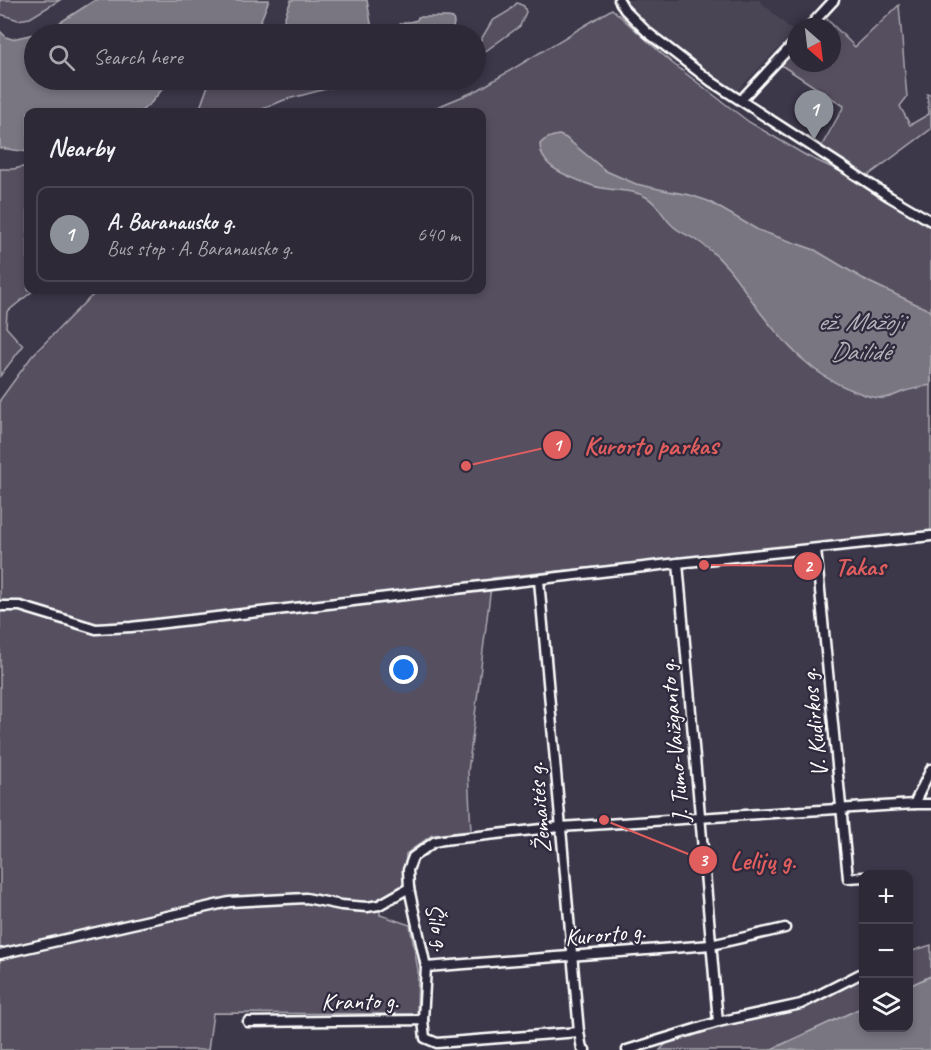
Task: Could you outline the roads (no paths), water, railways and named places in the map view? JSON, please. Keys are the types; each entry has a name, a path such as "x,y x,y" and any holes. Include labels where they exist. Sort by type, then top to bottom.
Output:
{"street":[{"path":"619,0 625,10 647,32 712,82 890,197 930,219"},
{"path":"817,18 834,0"},
{"path":"741,100 787,51"},
{"path":"0,606 20,606 96,629 130,627 931,536"},
{"name":"V. Kudirkos g.","path":"816,549 848,878 859,877"},
{"name":"J. Tumo-Vaižganto g.","path":"678,563 718,1022"},
{"name":"Žemaitės g.","path":"538,580 579,1032"},
{"path":"914,804 931,769"},
{"path":"560,827 931,804"},
{"name":"Šilo g.","path":"423,1020 426,967 409,888 408,870 413,857 434,842 443,840 560,827"},
{"path":"0,954 229,902 306,898 367,907 379,904 409,888"},
{"name":"Kurorto g.","path":"426,967 711,945 785,928"},
{"path":"627,1050 718,1022 801,1004 859,975"},
{"name":"Kranto g.","path":"248,1022 423,1020 425,1038 437,1043 579,1032"},
{"path":"579,1032 582,1049 585,1050"}],"water":[{"path":"95,0 269,0 259,24 58,24"},
{"path":"291,0 367,0 371,24 285,24 284,19"},
{"path":"418,17 448,17 453,18 454,23 400,24 417,20"},
{"path":"0,31 12,39 24,36 24,90 162,90 145,108 24,108 24,151 0,148"},
{"name":"ež. Mažoji Dailidė","path":"559,135 566,138 606,171 636,184 708,201 758,230 815,250 867,281 931,311 931,385 888,397 871,397 838,384 812,368 779,336 734,275 719,259 701,243 674,227 650,200 641,194 599,188 560,172 548,164 541,152 540,144 548,138"},
{"path":"931,976 931,1050 770,1050 859,1009 859,1032 913,1032 913,984"}],"place":[{"name":"A. Baranausko g.","path":"814,140"},
{"name":"Kurorto parkas","path":"466,466"},
{"name":"Takas","path":"704,565"},
{"name":"Lelijų g.","path":"604,820"}]}
